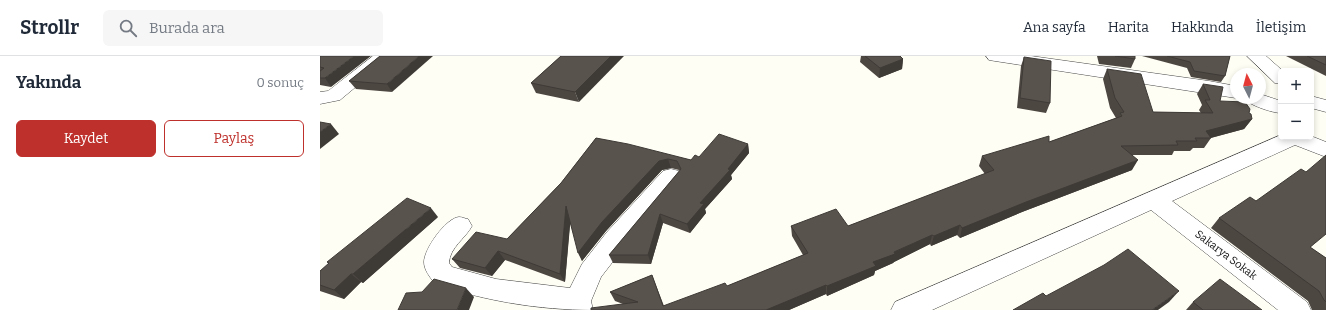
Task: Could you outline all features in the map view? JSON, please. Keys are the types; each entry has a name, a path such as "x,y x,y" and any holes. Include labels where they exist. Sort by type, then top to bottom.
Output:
{"street":[{"path":"320,98 333,96 384,56"},
{"path":"994,56 1230,91"},
{"path":"1256,56 1278,76"},
{"path":"1314,103 1326,106"},
{"path":"1265,104 1278,111"},
{"path":"904,310 1288,140"},
{"path":"1301,140 1326,150"},
{"path":"460,226 442,246 437,256 436,265 438,272 444,276 496,290 579,305 591,271 616,239 671,177"},
{"name":"Sakarya Sokak","path":"1153,199 1298,310"}],"building":[{"path":"320,56 354,56 325,78 320,78 320,71 324,68 320,67"},
{"path":"380,56 419,56 387,84 349,81"},
{"path":"561,56 611,56 575,92 531,83"},
{"path":"865,56 900,56 903,59 880,68"},
{"path":"1115,56 1135,56 1135,59"},
{"path":"1167,56 1230,56 1225,76 1194,71 1190,62"},
{"path":"1307,56 1326,56 1326,65"},
{"path":"1024,57 1051,61 1050,103 1020,98"},
{"path":"1107,69 1141,74 1153,112 1213,113 1205,100 1210,100 1203,84 1223,87 1220,101 1230,101 1230,104 1246,104 1250,109 1249,113 1251,114 1252,119 1206,131 1211,138 1195,138 1197,141 1176,141 1178,145 1121,146 1138,160 962,228 960,225 934,236 932,235 894,252 895,254 873,262 876,266 766,310 591,310 591,308 638,302 610,292 652,275 663,306 725,283 727,286 808,253 791,226 836,209 848,226 994,170 982,156 1049,136 1049,142 1122,116 1120,113 1124,112 1115,98"},
{"path":"320,122 331,124 320,132"},
{"path":"719,134 748,144 728,169 730,170 700,203 704,204 687,224 660,214 648,255 609,255 681,169 677,161 668,159 659,161 602,222 578,253 566,206 560,274 498,251 485,268 452,259 476,232 507,239 561,183 596,138 628,144 691,160 695,155 699,157"},
{"path":"1326,155 1326,234 1310,247 1326,258 1326,302 1319,291 1219,218 1250,197 1256,201 1301,169 1306,172"},
{"path":"407,198 431,208 353,274 351,274 334,290 320,285 320,271 329,263 327,262"},
{"path":"1128,249 1179,291 1152,310 1013,310 1043,293 1046,296 1104,265"},
{"path":"434,279 466,288 457,310 398,310 406,293 422,292"},
{"path":"1220,279 1262,310 1203,310 1193,302"}]}
